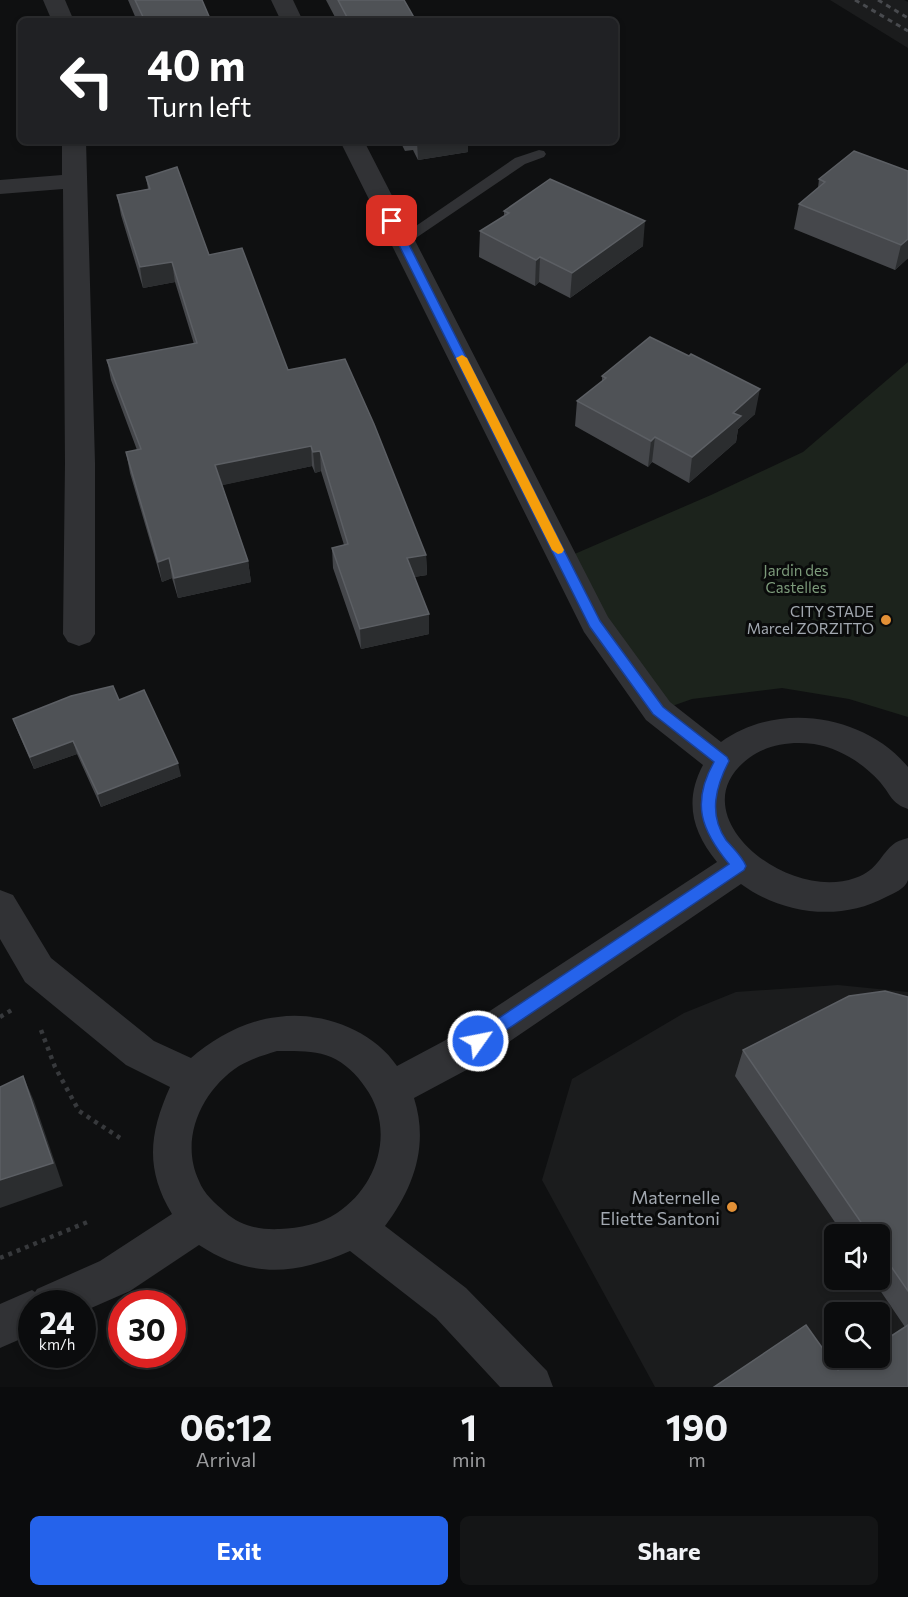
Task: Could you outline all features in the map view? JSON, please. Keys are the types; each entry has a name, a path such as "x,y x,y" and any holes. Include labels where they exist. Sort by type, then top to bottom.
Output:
{"street":[{"path":"54,0 62,18"},
{"path":"282,0 291,18"},
{"path":"74,144 80,463 79,634"},
{"path":"354,144 595,624 658,711 722,761"},
{"path":"0,187 74,181"},
{"path":"902,875 867,891 840,897 811,897 782,891 756,878 739,866 719,841 710,820 708,799 712,779 722,761 740,746 761,736 786,731 812,731 839,737 863,748 884,763 906,786"},
{"path":"392,1089 458,1054 739,866"},
{"path":"0,906 38,970 140,1053 195,1080"},
{"path":"277,1034 308,1034 339,1042 367,1058 392,1089 400,1111 402,1143 394,1176 376,1205 352,1227 320,1244 288,1250 256,1249 225,1238 200,1220 182,1196 173,1169 171,1138 179,1108 195,1080 219,1058 246,1043 277,1034"},
{"path":"84,1290 115,1276 200,1220"},
{"path":"352,1227 451,1303 531,1387"},
{"path":"0,1326 18,1318"}],"lane":[{"path":"402,241 520,161 539,154"}],"path":[{"path":"38,970 36,1018 55,1067 79,1111 120,1138"},
{"path":"0,1258 90,1221"}],"shaded area":[{"path":"830,0 904,0 908,2 908,48"},
{"name":"Maternelle Eliette Santoni","path":"838,985 908,992 908,1387 655,1387 542,1180 572,1079 684,1013 736,992"}],"green space":[{"name":"Jardin des Castelles","path":"908,362 908,717 849,699 782,688 692,699 658,711 563,559 711,495 803,452"}],"building":[{"path":"135,0 202,0 210,18 144,18"},
{"path":"338,0 404,0 414,18 347,18"},
{"path":"854,151 908,171 908,239 901,245 799,204 825,182 819,179"},
{"path":"177,167 209,255 242,248 288,370 345,359 374,424 426,555 407,558 429,614 360,629 332,548 348,544 320,451 313,452 311,446 215,465 248,561 174,578 169,558 158,562 126,452 141,449 107,360 197,343 172,262 140,267 117,195 150,189 146,177"},
{"path":"550,179 645,221 572,273 540,257 536,260 480,231 509,213 504,211"},
{"path":"650,337 689,356 691,354 760,389 733,413 741,416 692,457 655,437 651,441 577,401 606,378 602,376"},
{"path":"113,686 119,700 144,690 178,763 98,794 73,741 30,757 13,719 71,696"},
{"path":"885,991 908,997 908,1291 890,1265 890,1224 862,1224 743,1050 849,996"},
{"path":"23,1076 53,1163 0,1180 0,1087"},
{"path":"806,1325 824,1350 824,1368 838,1370 841,1368 890,1368 890,1337 908,1325 908,1387 714,1387"}],"railway":[{"path":"855,0 908,31"},
{"path":"878,0 908,18"}],"slow traffic":[{"path":"462,358 558,550"}],"place":[{"name":"CITY STADE Marcel ZORZITTO","path":"886,620"},
{"name":"Maternelle Eliette Santoni","path":"732,1207"}],"route":[{"path":"392,221 595,624 658,711 722,761 712,779 708,799 710,820 719,841 739,866 478,1041"}]}
